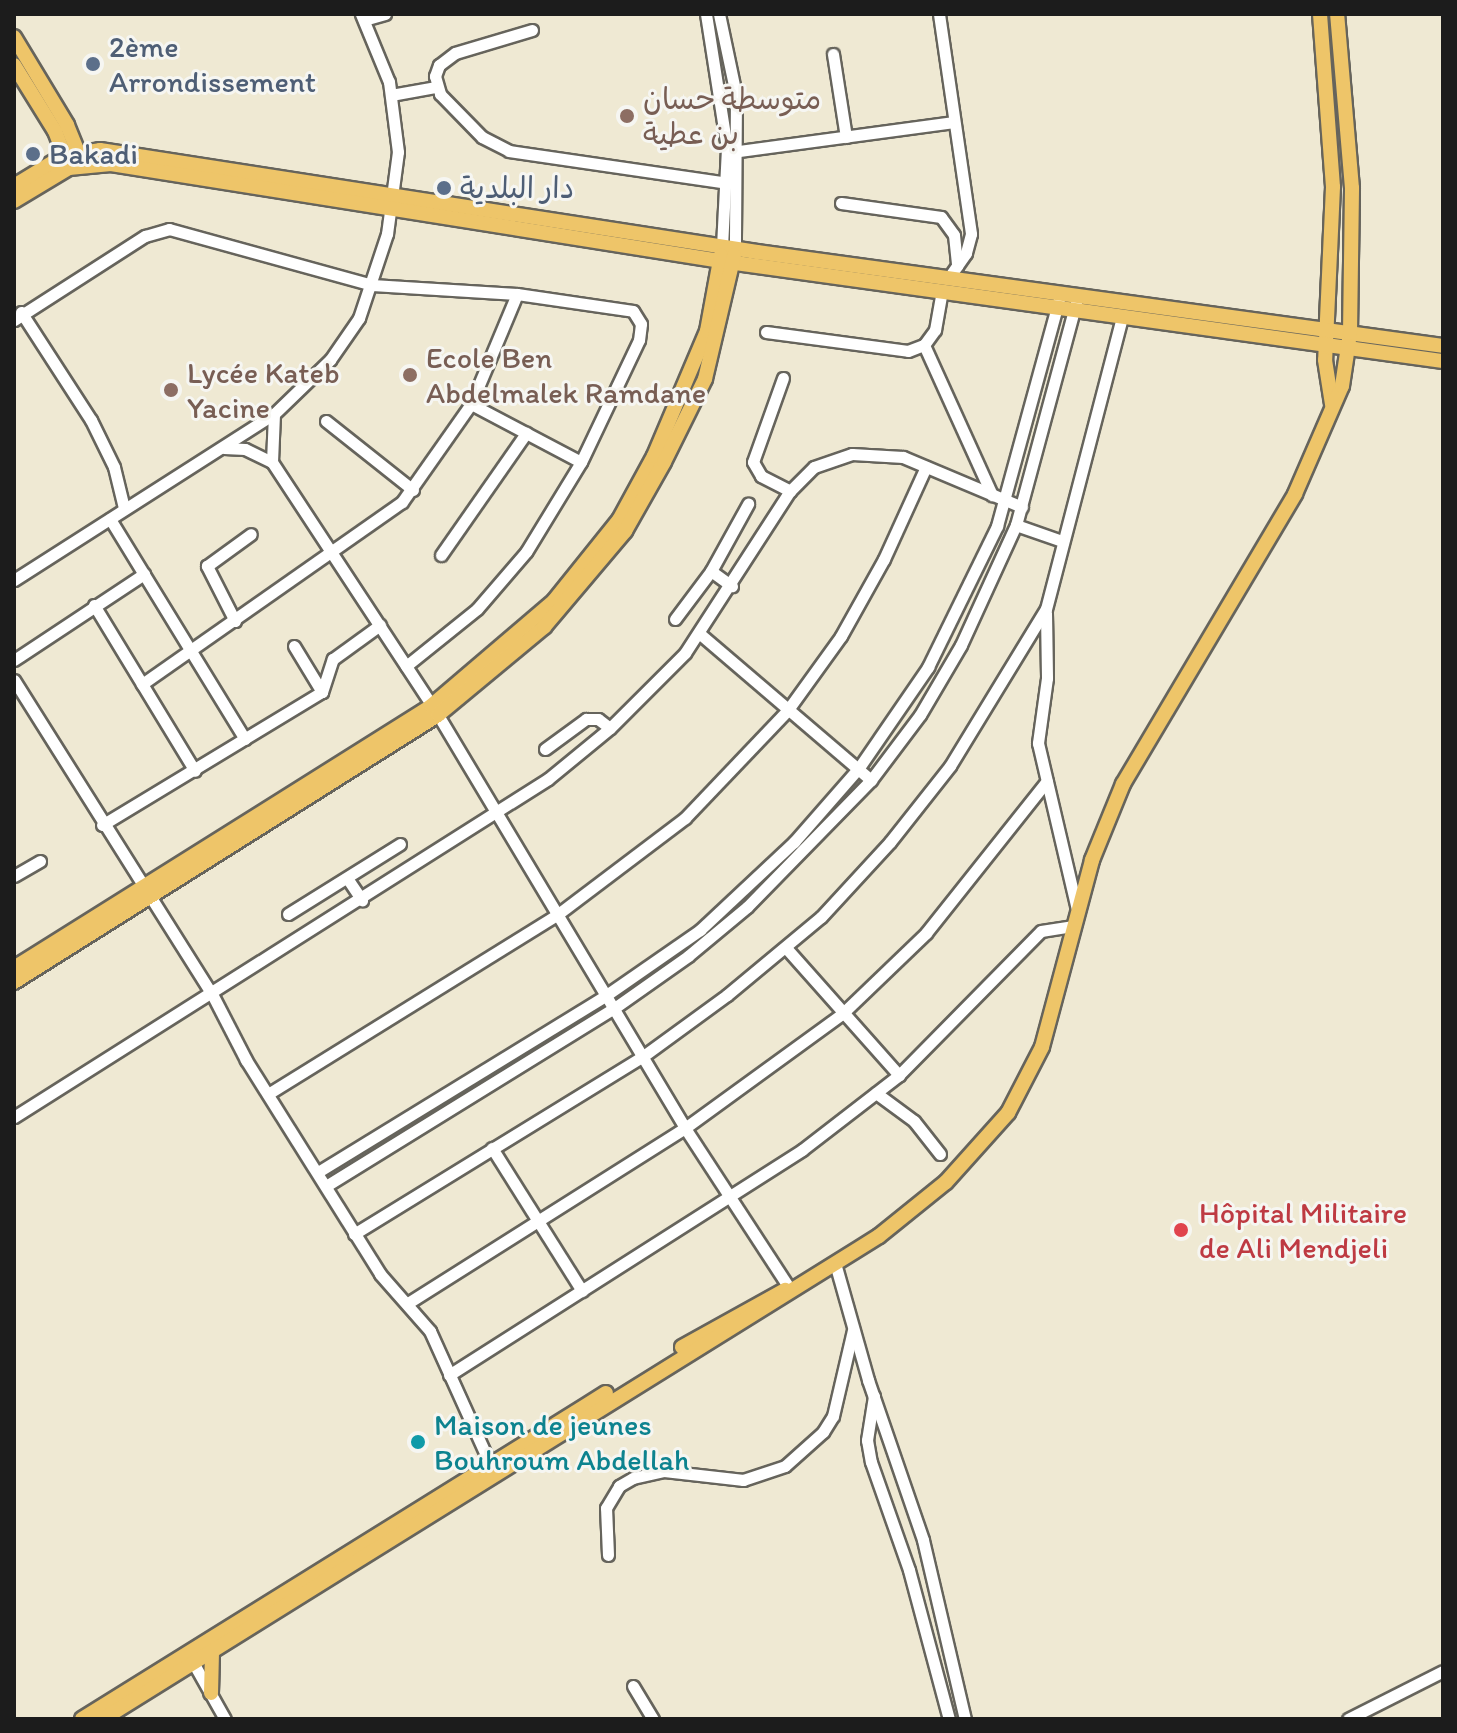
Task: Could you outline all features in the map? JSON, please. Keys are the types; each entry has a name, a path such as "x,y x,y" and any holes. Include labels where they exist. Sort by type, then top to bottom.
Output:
{"main road":[{"path":"1320,14 1333,187 1326,338 1332,404"},
{"path":"82,1719 191,1659 212,1652 835,1263 924,1201 1008,1113 1042,1047 1101,834 1123,784 1295,494 1342,386 1348,340 1352,188 1337,14"},
{"path":"14,37 74,160"},
{"path":"14,65 61,128 103,151 942,292 1122,317 1348,340 1443,346"},
{"path":"51,163 61,128"},
{"path":"14,186 51,163 103,151"},
{"path":"14,201 74,160 393,201"},
{"path":"728,255 953,272 1326,338"},
{"path":"14,982 146,893 435,710 554,601 619,520 689,382 728,255"},
{"path":"1348,340 1443,361"},
{"path":"14,968 146,893"},
{"path":"103,1719 490,1464 767,1296 790,1289"},
{"path":"211,1693 212,1652"}],"street":[{"path":"14,580 274,414 330,360 359,318 372,285 393,201 398,152 391,95 363,17 385,14"},
{"path":"706,14 724,111 728,255"},
{"path":"719,14 736,95 739,151 728,255"},
{"path":"939,14 971,234 953,272"},
{"path":"532,30 445,59 435,76 436,87 466,122 502,148 728,183"},
{"path":"833,54 846,137"},
{"path":"391,95 436,87"},
{"path":"739,151 954,122"},
{"path":"841,203 941,217 954,235 953,272"},
{"path":"124,508 114,467 91,420 18,316 145,236 169,229 372,285 517,294 619,305 638,317 639,340 581,462 503,582 406,666"},
{"path":"318,1172 605,996 732,902 858,769 928,667 1006,501 1061,291"},
{"path":"766,332 901,351 924,345 935,330 942,292"},
{"path":"142,684 379,523 413,490 471,404 517,294"},
{"path":"326,1186 613,1009 747,907 871,780 920,715 961,645 1016,525 1078,294"},
{"path":"449,1375 730,1198 876,1093 899,1075 1041,931 1076,920 1037,729 1047,678 1046,609 1122,317"},
{"path":"924,345 992,495"},
{"path":"783,378 753,462 761,476 790,491"},
{"path":"471,404 581,462"},
{"path":"272,462 274,414"},
{"path":"326,421 413,490"},
{"path":"441,555 526,433"},
{"path":"220,448 245,449 272,462 330,555 435,710 685,1128 790,1289"},
{"path":"16,1112 144,1032 212,994 497,813 610,728 700,634 790,491 814,467 852,454 903,457 1022,507"},
{"path":"268,1094 558,914 685,818 787,711 841,636 884,559 926,467"},
{"path":"675,619 711,571 748,504"},
{"path":"110,519 245,739"},
{"path":"1016,525 1062,541"},
{"path":"235,621 207,566 251,534"},
{"path":"711,571 732,586"},
{"path":"14,660 144,574"},
{"path":"94,605 195,771"},
{"path":"354,1234 642,1057 787,949 870,865 950,766 1046,609"},
{"path":"102,825 322,692 333,659 380,625"},
{"path":"700,634 871,780"},
{"path":"294,646 322,692"},
{"path":"14,680 102,825 212,994 268,1094 354,1234 380,1274 430,1331 490,1464"},
{"path":"545,749 586,719 598,719 610,728"},
{"path":"408,1303 536,1218 685,1128 843,1013 926,933 1047,781"},
{"path":"288,914 400,844"},
{"path":"14,876 40,861"},
{"path":"347,878 362,900"},
{"path":"787,949 899,1075"},
{"path":"876,1093 914,1121 940,1154"},
{"path":"492,1148 582,1291"},
{"path":"835,1263 853,1329 923,1540 965,1719"},
{"path":"608,1555 606,1508 619,1486 633,1478 664,1471 743,1480 785,1466 823,1432 833,1416 853,1329"},
{"path":"874,1395 867,1440 871,1462 909,1570 949,1719"},
{"path":"191,1659 225,1719"},
{"path":"1348,1719 1443,1671"},
{"path":"633,1686 653,1719"}],"place":[{"name":"2ème Arrondissement","path":"93,64"},
{"name":"متوسطة حسان بن عطية","path":"627,116"},
{"name":"Bakadi","path":"33,154"},
{"name":"دار البلدية","path":"444,188"},
{"name":"Ecole Ben Abdelmalek Ramdane","path":"410,375"},
{"name":"Lycée Kateb Yacine","path":"171,390"},
{"name":"Hôpital Militaire de Ali Mendjeli","path":"1181,1230"},
{"name":"Maison de jeunes Bouhroum Abdellah","path":"418,1442"}]}
